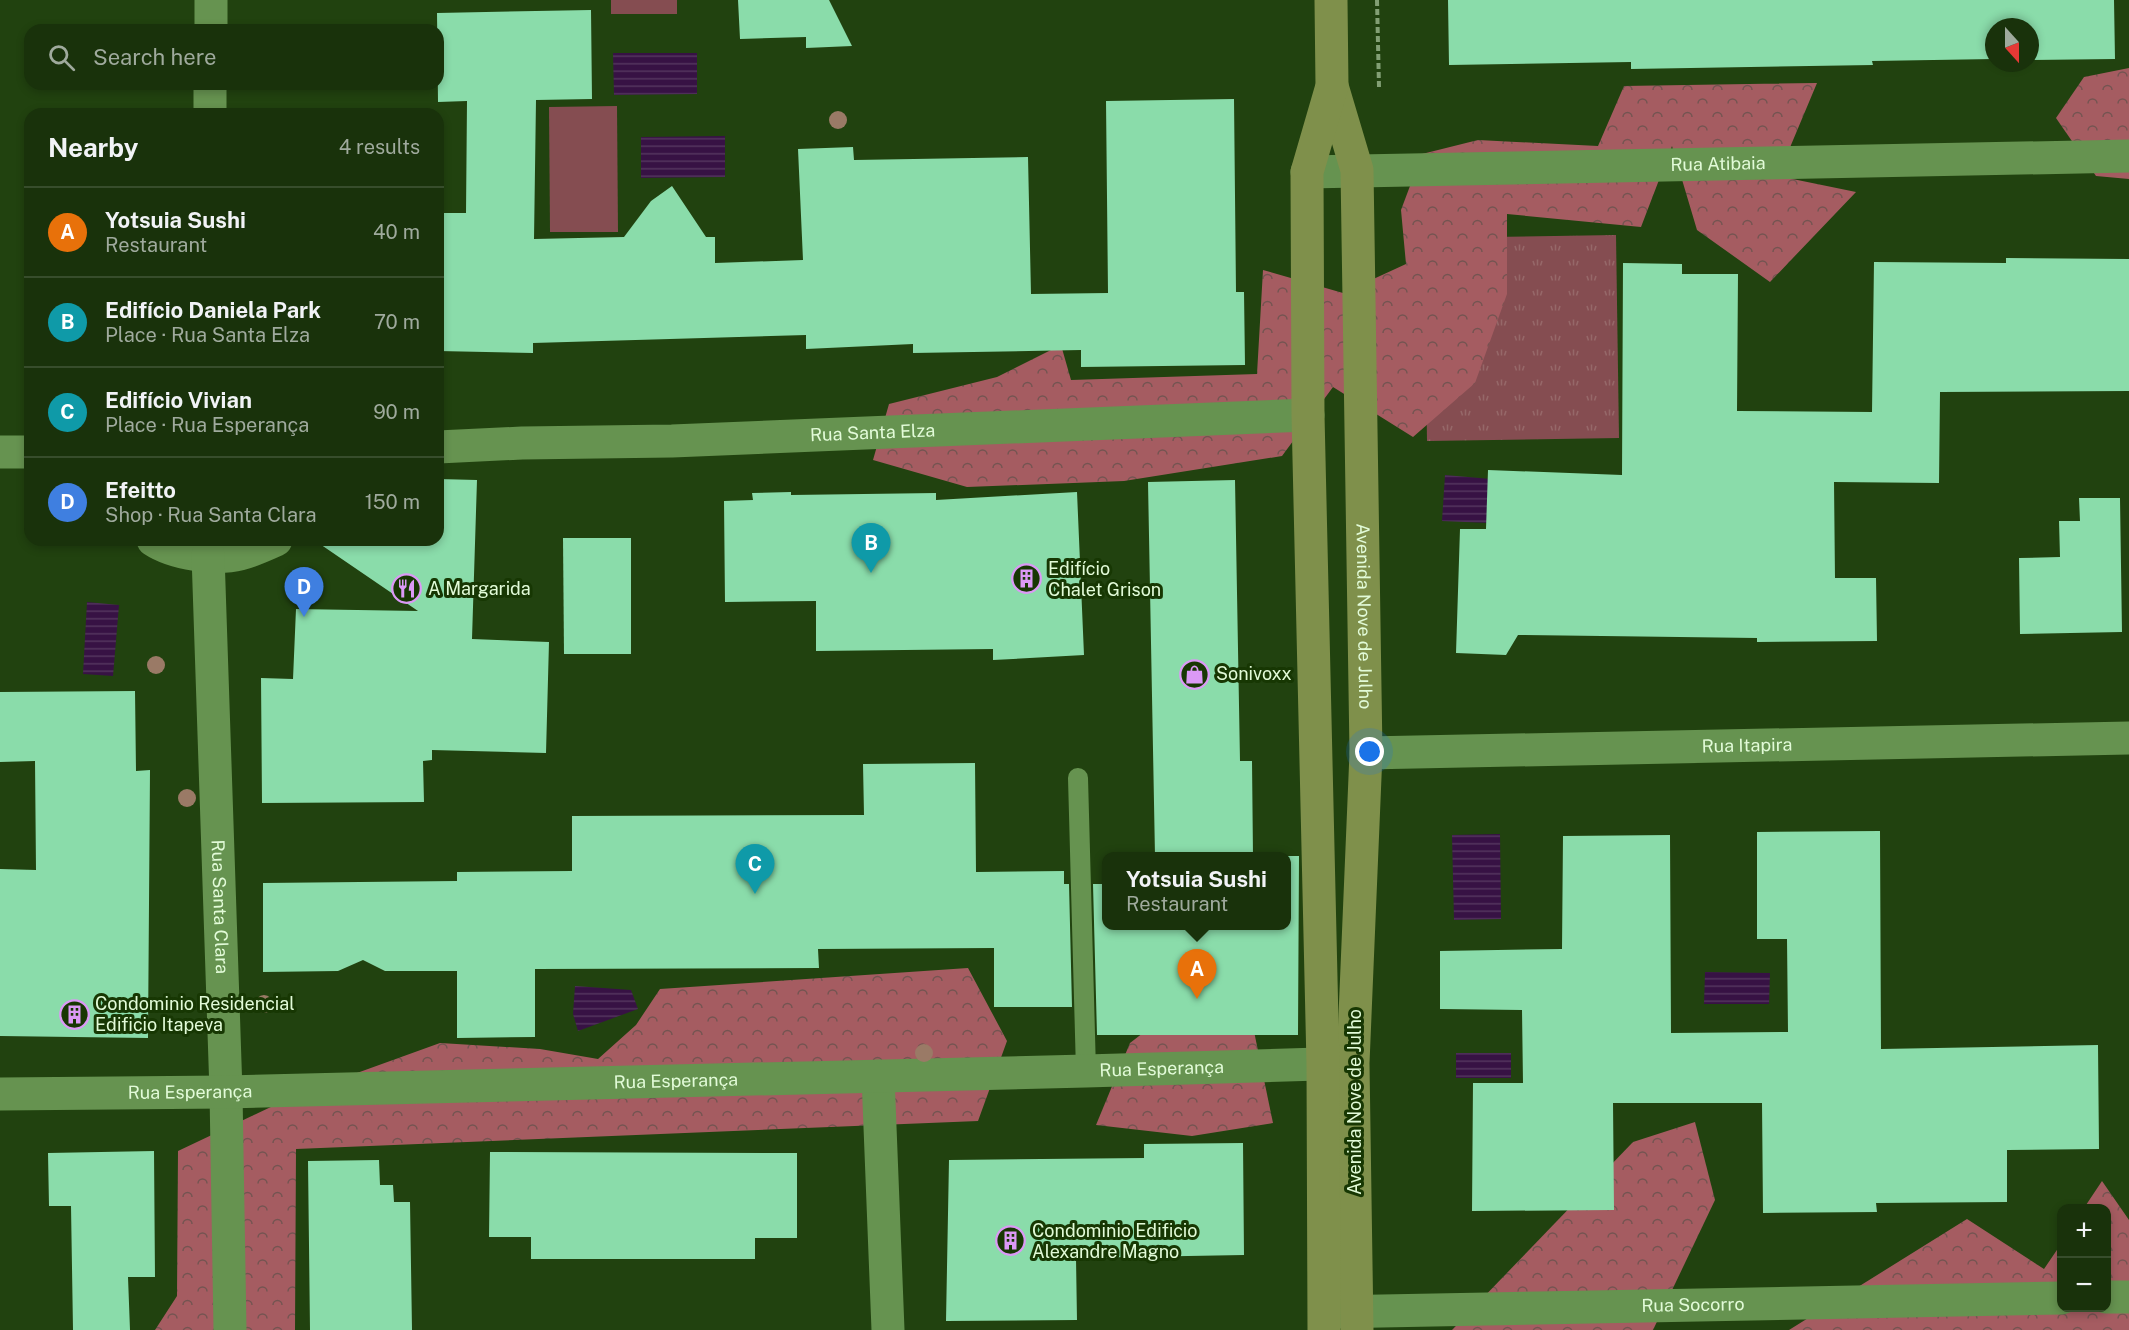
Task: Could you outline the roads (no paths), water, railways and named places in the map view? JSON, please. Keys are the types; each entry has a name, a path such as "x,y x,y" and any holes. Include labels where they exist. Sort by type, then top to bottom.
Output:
{"main road":[{"name":"Avenida Nove de Julho","path":"1324,1321 1338,1064 1366,753 1357,170 1332,86 1331,0"},
{"name":"Avenida Nove de Julho","path":"1332,86 1307,172 1308,415 1338,1064 1357,1321"}],"street":[{"path":"211,0 211,24"},
{"path":"210,90 210,108"},
{"name":"Rua Atibaia","path":"1307,172 2129,156"},
{"name":"Rua Santa Elza","path":"444,447 672,441 1308,415"},
{"path":"0,452 24,452"},
{"path":"164,546 199,555 239,554 260,546"},
{"name":"Rua Santa Clara","path":"208,555 226,1092 230,1330"},
{"name":"Rua Itapira","path":"1366,753 2129,738"},
{"name":"Rua Esperança","path":"0,1094 226,1092 1338,1064"},
{"path":"878,1076 888,1330"},
{"path":"2111,1297 2129,1297"},
{"name":"Rua Socorro","path":"1324,1321 2057,1298"}],"lane":[{"path":"1078,778 1086,1071"}],"place":[{"name":"Edifício Daniela Park","path":"871,573"},
{"name":"Edifício Chalet Grison","path":"1027,579"},
{"name":"A Margarida","path":"407,589"},
{"name":"Efeitto","path":"304,617"},
{"name":"Sonivoxx","path":"1195,674"},
{"name":"Edifício Vivian","path":"755,894"},
{"name":"Yotsuia Sushi","path":"1197,999"},
{"name":"Condominio Residencial Edificio Itapeva","path":"74,1014"},
{"name":"Condominio Edificio Alexandre Magno","path":"1011,1241"}]}
